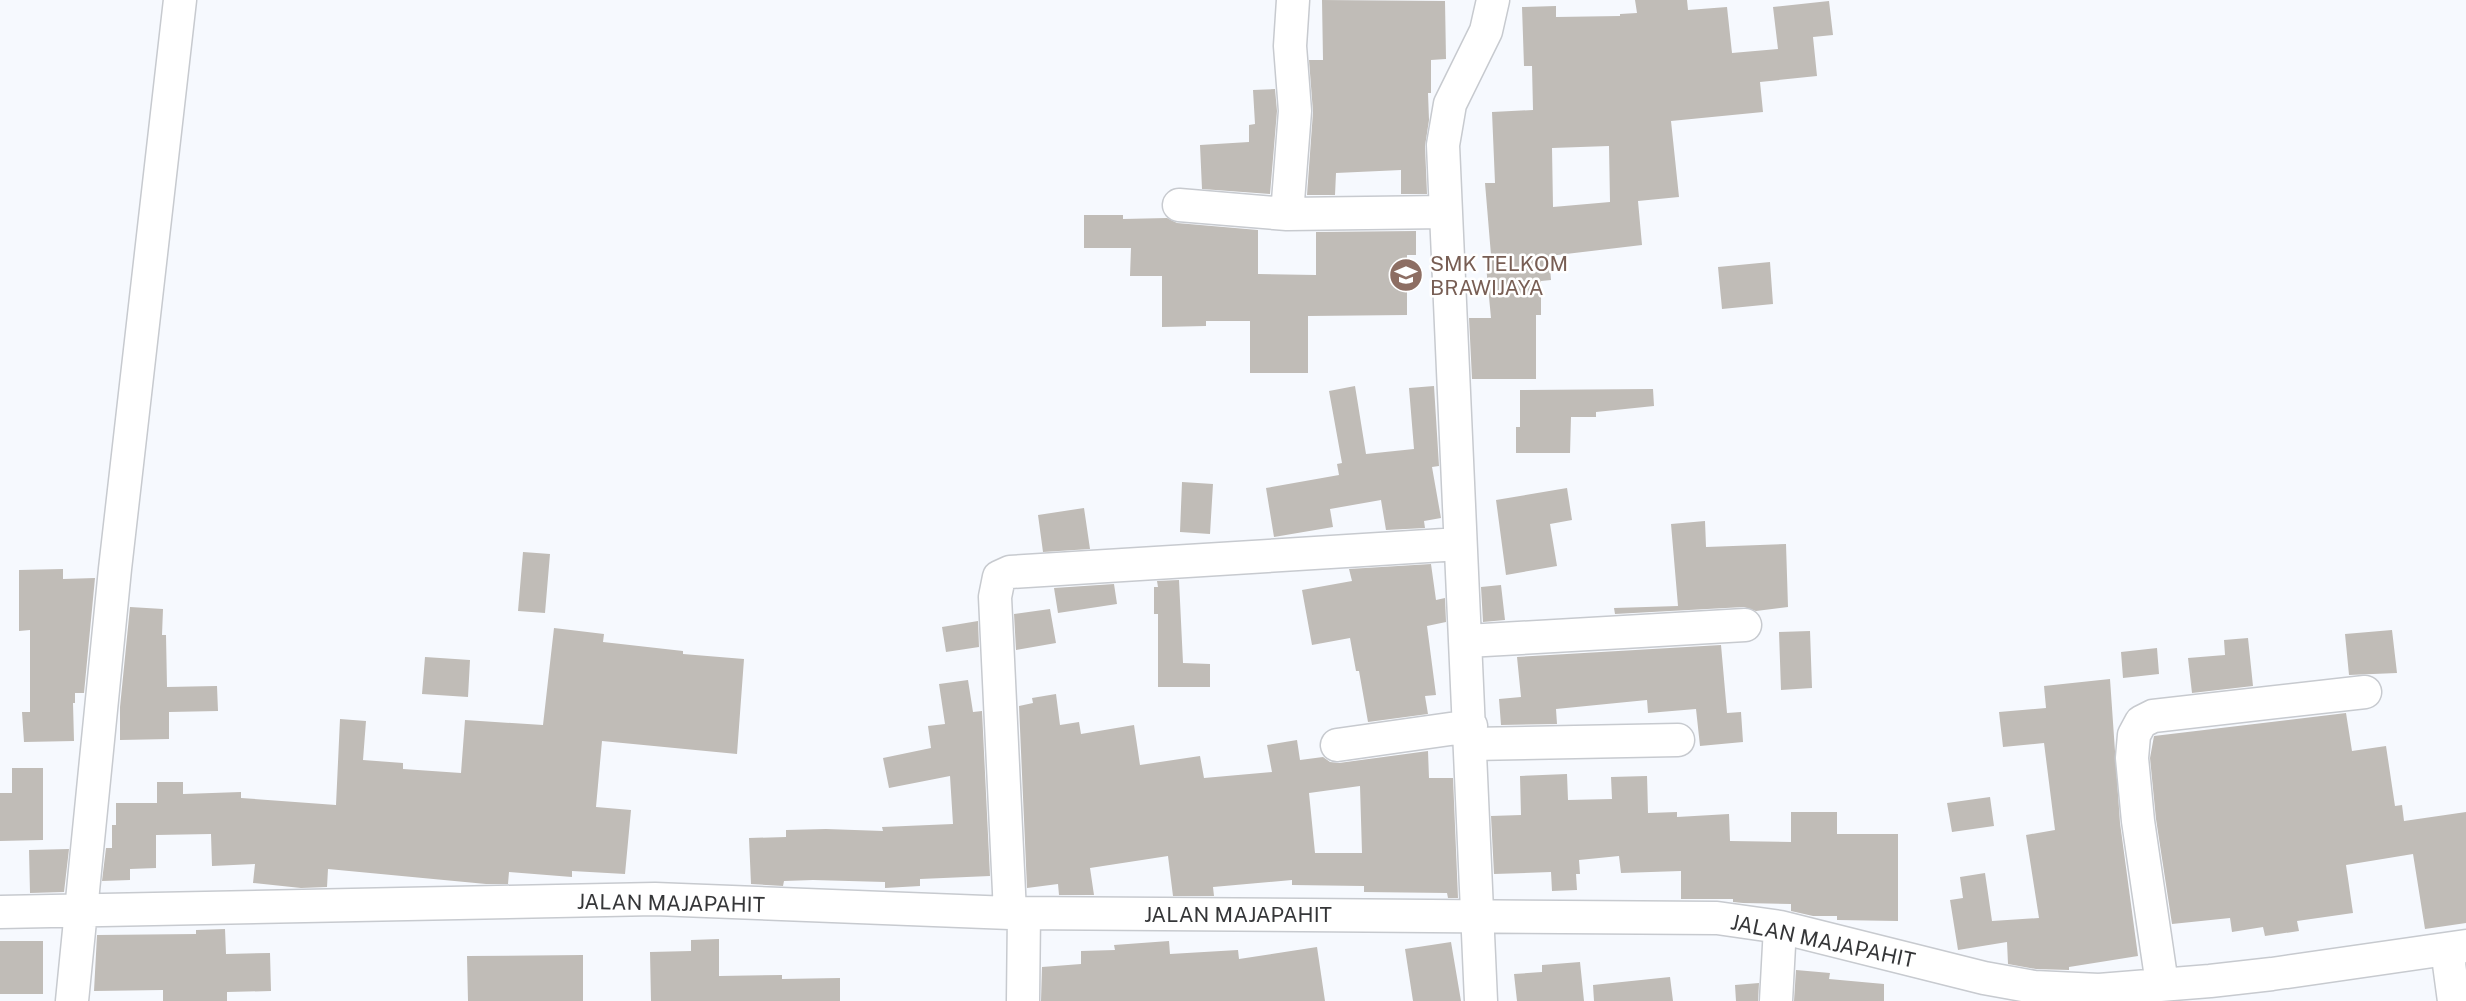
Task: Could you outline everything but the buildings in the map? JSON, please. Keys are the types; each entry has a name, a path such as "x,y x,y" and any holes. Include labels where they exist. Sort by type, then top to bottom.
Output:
{"street":[{"path":"72,1001 117,556 180,0"},
{"path":"1287,214 1294,111 1290,46 1293,0"},
{"path":"1481,1001 1443,145 1450,104 1486,31 1493,0"},
{"path":"1179,205 1287,214 1446,212"},
{"path":"1023,1001 995,597 999,577 1010,572 1460,544"},
{"path":"1467,641 1745,625"},
{"path":"2162,984 2133,771 2134,735 2141,722 2153,716 2365,692"},
{"path":"1337,745 1471,735 1678,740"},
{"name":"JALAN MAJAPAHIT","path":"0,912 655,900 1017,913 1717,918 1780,927 1984,978 2034,987 2099,990 2162,984 2274,988 2457,948"},
{"path":"1776,1001 1780,927"},
{"path":"2454,1001 2457,948"}],"place":[{"name":"SMK TELKOM BRAWIJAYA","path":"1406,275"}]}
